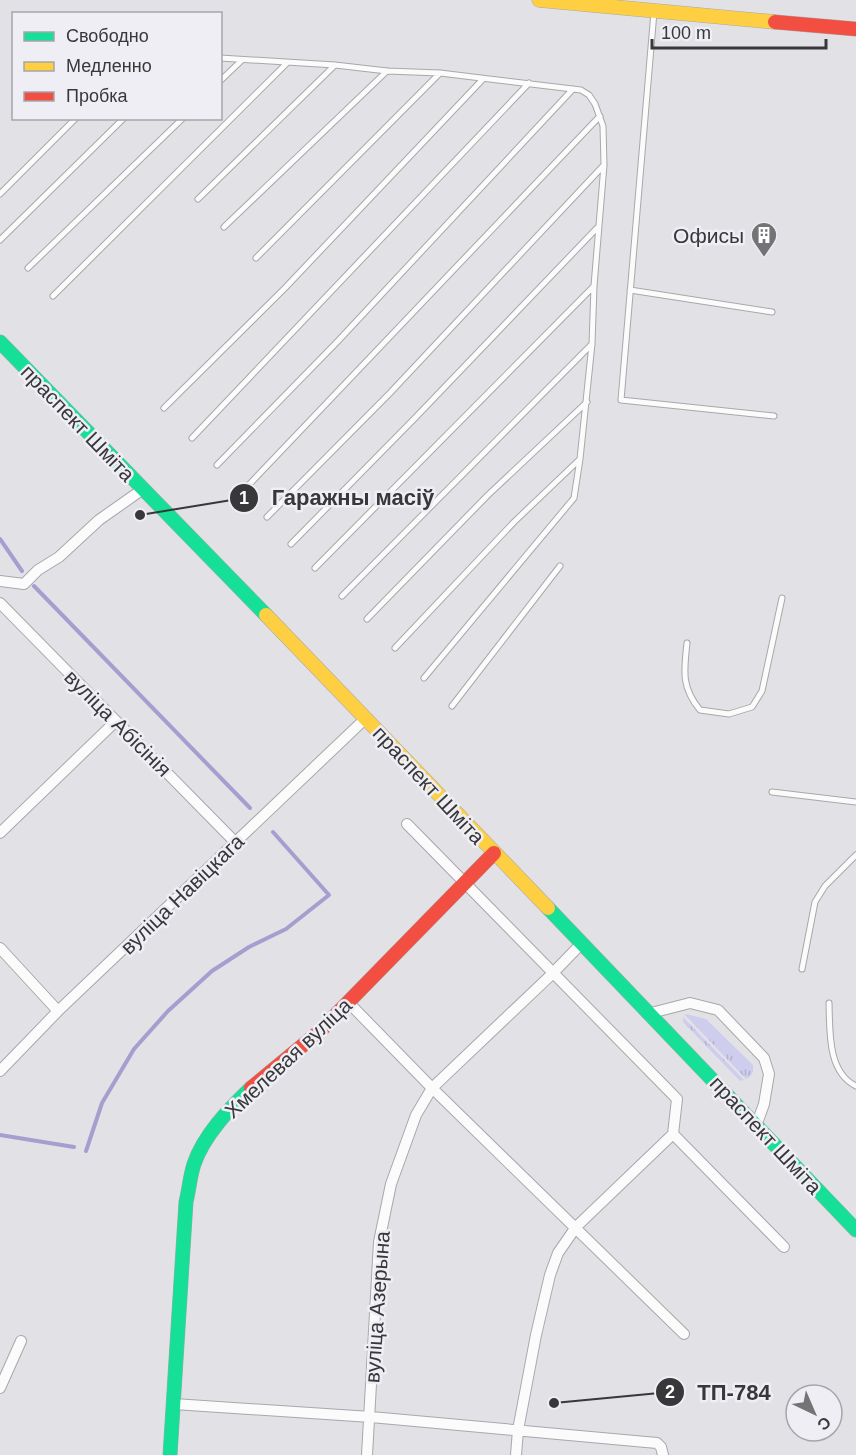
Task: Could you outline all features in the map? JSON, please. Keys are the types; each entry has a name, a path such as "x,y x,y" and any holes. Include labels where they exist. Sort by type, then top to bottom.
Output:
{"main road":[{"path":"539,0 856,29"},
{"name":"праспект Шміта","path":"0,342 366,718 581,944 651,1013 856,1230"},
{"name":"Хмелевая вуліца","path":"170,1455 186,1202 195,1163 205,1143 231,1108 288,1056 319,1032 494,853"}],"street":[{"path":"0,581 24,584 99,520 143,489"},
{"name":"вуліца Абісінія","path":"1,606 236,843"},
{"name":"вуліца Навіцкага","path":"0,1071 58,1011 366,718"},
{"path":"0,833 116,721"},
{"path":"406,824 677,1099 673,1134 576,1227 558,1253 550,1275 536,1335 518,1430 516,1455"},
{"name":"вуліца Азерына","path":"367,1455 371,1417 374,1304 379,1242 391,1184 416,1115 432,1088 581,944"},
{"path":"0,948 58,1011"},
{"path":"348,1002 432,1088 684,1334"},
{"path":"651,1013 690,1004 718,1010 764,1058 769,1074 764,1104 756,1126"},
{"path":"673,1134 784,1247"},
{"path":"0,1388 21,1341"},
{"path":"174,1404 371,1417 657,1443 663,1455"}],"lane":[{"path":"654,10 621,400 774,416"},
{"path":"222,58 440,73 581,90 589,95 600,116 603,126 604,165 594,286 592,344 574,498 424,678"},
{"path":"222,79 242,60"},
{"path":"53,296 287,63"},
{"path":"198,199 335,65"},
{"path":"224,226 387,71"},
{"path":"256,258 440,73"},
{"path":"164,408 285,288 483,79"},
{"path":"192,438 529,83"},
{"path":"217,465 338,341 573,89"},
{"path":"243,492 600,116"},
{"path":"0,194 74,120"},
{"path":"0,240 122,120"},
{"path":"28,268 181,120"},
{"path":"267,517 390,393 604,165"},
{"path":"291,544 598,227"},
{"path":"315,568 594,286"},
{"path":"630,290 772,312"},
{"path":"342,596 592,344"},
{"path":"367,619 488,495 587,402"},
{"path":"395,648 514,522 580,459"},
{"path":"452,706 560,566"},
{"path":"687,643 684,674 689,697 700,710 729,714 752,706 762,691 782,598"},
{"path":"772,792 856,802"},
{"path":"802,969 814,902 825,886 856,855"},
{"path":"829,1003 830,1043 838,1068 847,1082 856,1086"}],"green space":[{"path":"686,1014 706,1019 753,1065 750,1077 746,1079"},
{"path":"683,1017 744,1080 740,1081 683,1022"}],"waterway":[{"path":"0,539 22,571"},
{"path":"34,586 250,808"},
{"path":"86,1151 102,1103 134,1049 168,1011 212,971 249,947 286,929 329,895 273,832"},
{"path":"0,1135 74,1147"}],"traffic: fast":[{"path":"0,342 266,615"},
{"path":"548,908 856,1230"},
{"path":"170,1455 186,1202 191,1173 198,1153 211,1133 251,1088"}],"traffic: slow":[{"path":"539,0 775,22"},
{"path":"266,615 548,908"}],"traffic: jam":[{"path":"775,22 856,29"},
{"path":"251,1088 319,1032 494,853"}],"place":[{"name":"Офисы","path":"764,258"},
{"name":"Гаражны масіў","path":"140,515"},
{"name":"ТП-784","path":"554,1403"}]}
